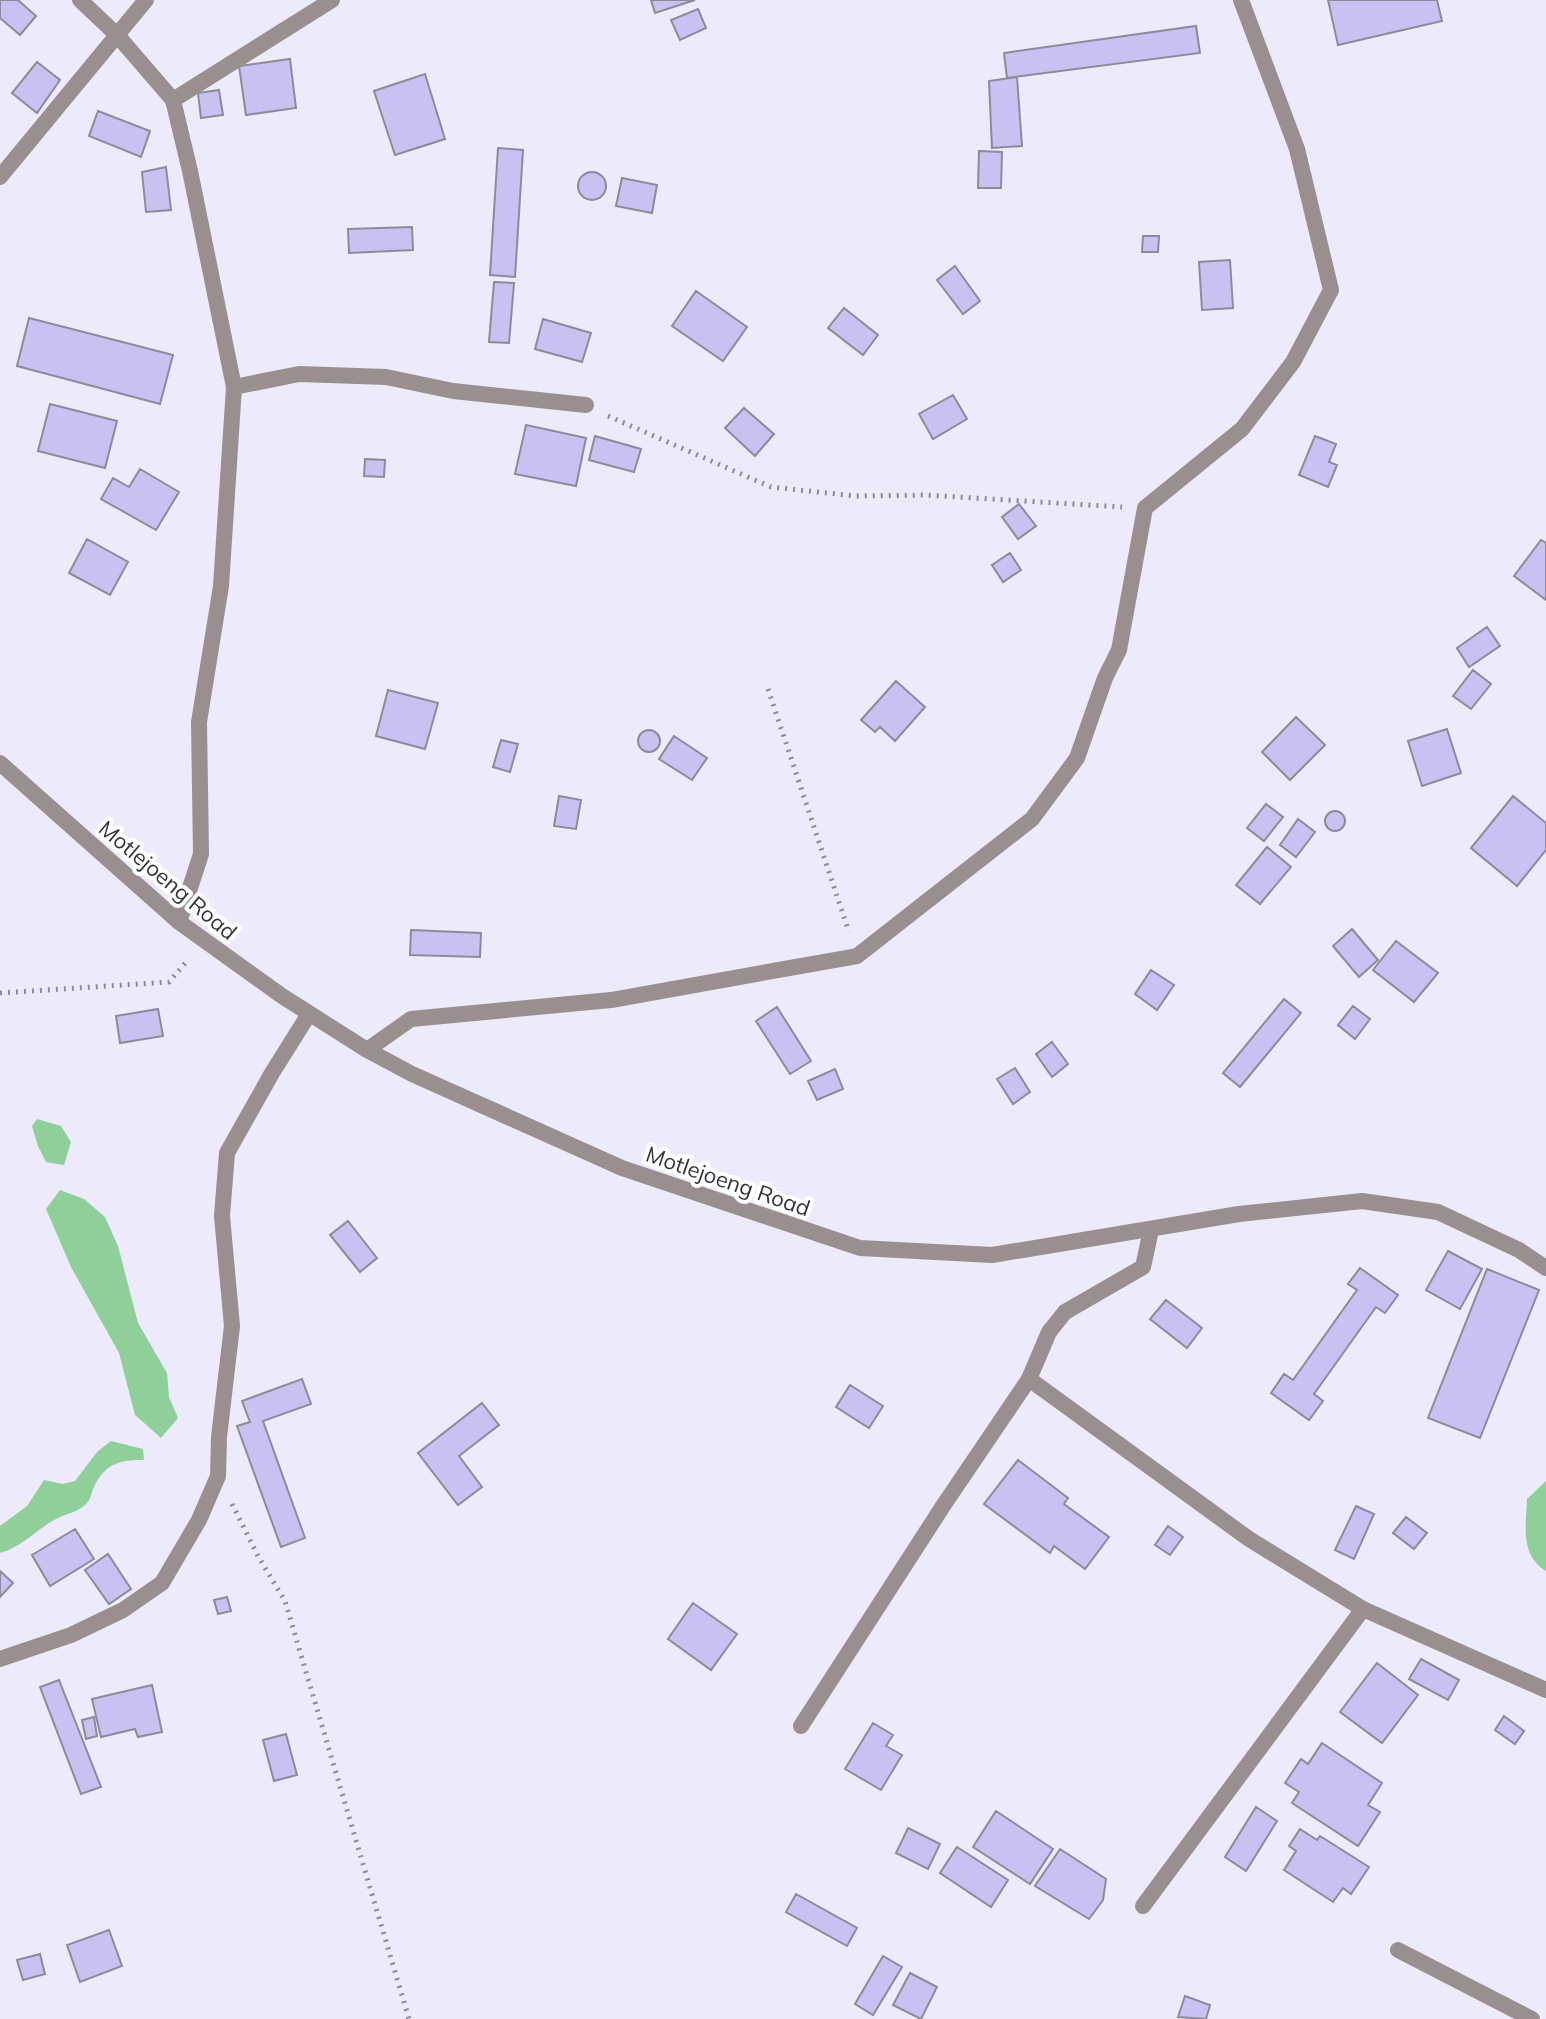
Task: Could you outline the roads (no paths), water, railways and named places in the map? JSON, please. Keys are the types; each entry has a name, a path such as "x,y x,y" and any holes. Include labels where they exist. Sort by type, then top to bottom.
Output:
{"street":[{"path":"80,0 117,35 173,100 234,387 221,586 199,722 201,854 179,922"},
{"path":"0,177 146,0"},
{"path":"173,100 332,0"},
{"path":"367,1050 411,1019 611,1000 857,956 1032,819 1077,758 1105,678 1119,650 1145,508 1242,429 1293,362 1331,290 1297,149 1241,0"},
{"path":"234,387 299,374 386,377 453,391 586,405"},
{"name":"Motlejoeng Road","path":"0,763 179,922 309,1014 367,1050 412,1074 622,1168 860,1248 992,1255 1239,1214 1362,1201 1438,1212 1519,1250 1546,1268"},
{"path":"0,1659 71,1635 123,1610 162,1583 199,1520 218,1476 219,1437 232,1326 222,1216 227,1153 309,1014"},
{"path":"801,1726 1029,1379 1049,1332 1065,1312 1143,1267 1151,1230"},
{"path":"1029,1379 1249,1539 1363,1609 1546,1690"},
{"path":"1143,1906 1363,1609"},
{"path":"1398,1950 1532,2019"}]}
